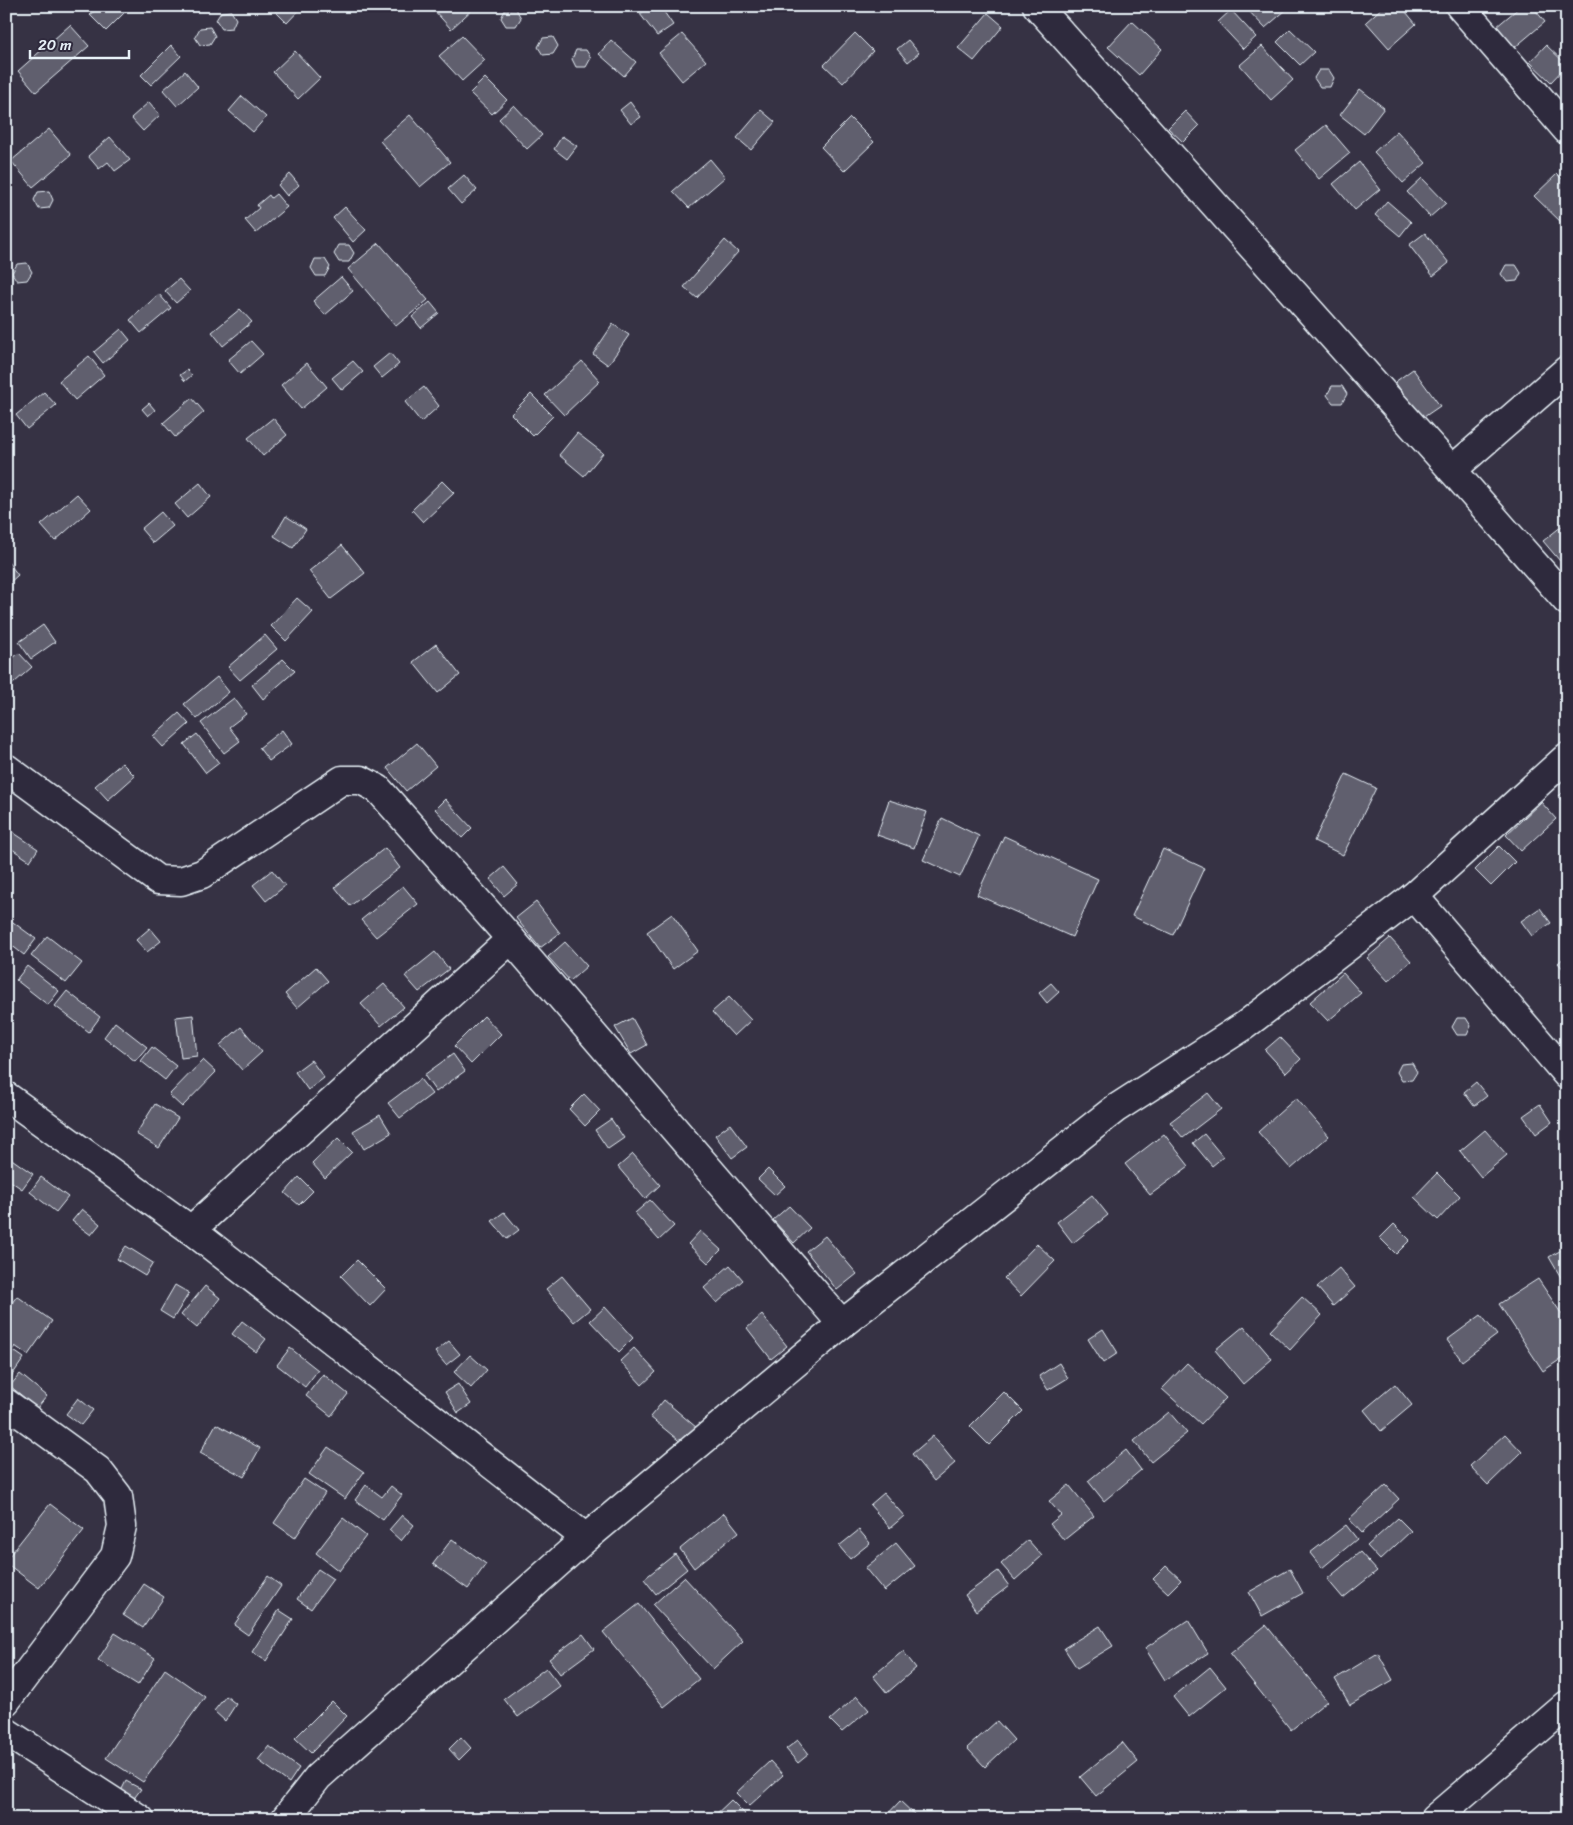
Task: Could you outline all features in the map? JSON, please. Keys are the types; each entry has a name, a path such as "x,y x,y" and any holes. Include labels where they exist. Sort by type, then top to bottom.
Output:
{"street":[{"path":"1038,6 1567,601"},
{"path":"1460,6 1567,130"},
{"path":"1452,470 1567,370"},
{"path":"285,1819 318,1777 586,1538 842,1324 1115,1109 1244,1026 1414,896 1567,757"},
{"path":"6,768 158,880 173,881 181,881 202,874 342,780 361,780 378,790 510,939 842,1324"},
{"path":"1414,896 1567,1076"},
{"path":"191,1230 510,939"},
{"path":"6,1096 191,1230 586,1538"},
{"path":"6,1403 98,1470 118,1496 122,1526 115,1556 6,1701"},
{"path":"1434,1819 1567,1705"},
{"path":"6,1732 140,1819"}],"building":[{"path":"100,6 126,6 128,9 106,31 90,15"},
{"path":"270,6 303,6 287,23"},
{"path":"434,6 476,6 451,29 432,8"},
{"path":"651,6 660,6 673,25 657,36 640,14"},
{"path":"1244,6 1283,6 1286,10 1265,28"},
{"path":"1384,6 1401,6 1416,24 1389,48 1366,22"},
{"path":"1521,6 1532,6 1545,22 1514,48 1496,27"},
{"path":"516,9 521,18 516,26 506,26 501,18 505,10"},
{"path":"1231,10 1256,37 1243,49 1218,22"},
{"path":"231,11 236,19 232,28 222,29 216,20 221,12"},
{"path":"988,13 1003,26 974,61 958,48"},
{"path":"1132,21 1162,49 1139,75 1108,47"},
{"path":"70,25 89,46 36,92 18,71"},
{"path":"210,27 215,36 210,44 200,45 195,37 200,28"},
{"path":"1290,29 1314,52 1300,65 1277,42"},
{"path":"855,33 873,51 843,83 824,65"},
{"path":"682,34 706,61 682,81 659,53"},
{"path":"462,36 485,60 462,81 439,56"},
{"path":"553,37 558,46 553,54 543,55 538,47 543,38"},
{"path":"611,40 636,62 624,76 599,54"},
{"path":"908,40 919,53 908,62 897,49"},
{"path":"171,45 181,56 151,85 141,75"},
{"path":"1546,45 1567,65 1551,82 1530,62"},
{"path":"1262,46 1293,80 1271,100 1240,65"},
{"path":"576,50 586,50 591,58 586,67 576,67 572,59"},
{"path":"295,51 320,78 298,99 273,72"},
{"path":"1319,70 1329,70 1334,78 1330,87 1320,87 1314,78"},
{"path":"185,71 198,87 177,106 163,90"},
{"path":"485,78 507,100 492,114 470,93"},
{"path":"1360,89 1384,108 1364,134 1340,115"},
{"path":"242,96 266,117 253,132 229,111"},
{"path":"149,102 160,115 143,131 131,118"},
{"path":"630,102 641,117 631,124 620,110"},
{"path":"514,105 542,135 527,149 499,119"},
{"path":"761,110 775,122 751,150 737,138"},
{"path":"1185,111 1199,126 1183,142 1168,128"},
{"path":"410,115 450,162 420,187 380,141"},
{"path":"850,118 874,142 844,171 821,147"},
{"path":"1326,125 1350,153 1319,179 1295,150"},
{"path":"49,129 71,155 33,187 11,161"},
{"path":"1397,131 1426,163 1403,183 1374,152"},
{"path":"562,136 577,146 567,159 554,149"},
{"path":"110,137 130,160 115,171 108,162 99,169 88,156"},
{"path":"710,159 725,177 689,208 673,191"},
{"path":"1359,162 1380,189 1355,210 1333,184"},
{"path":"290,174 299,185 287,196 278,185"},
{"path":"1557,174 1567,184 1567,222 1564,225 1534,196"},
{"path":"464,175 477,190 461,204 448,189"},
{"path":"1422,178 1446,203 1430,217 1407,192"},
{"path":"49,191 53,200 49,208 39,209 34,200 38,192"},
{"path":"276,194 287,207 256,233 245,220 259,208 257,205 269,195 271,198"},
{"path":"1387,201 1411,222 1400,236 1375,215"},
{"path":"345,207 366,230 353,242 333,218"},
{"path":"1425,233 1449,263 1433,276 1409,245"},
{"path":"725,240 738,252 697,298 684,287"},
{"path":"379,243 428,300 396,326 348,269"},
{"path":"339,245 349,245 354,253 349,262 339,262 334,254"},
{"path":"315,259 325,259 330,267 325,276 316,276 311,268"},
{"path":"27,263 32,272 27,280 17,281 12,273 17,264"},
{"path":"1506,265 1516,265 1521,273 1517,281 1507,282 1501,274"},
{"path":"341,277 353,291 325,315 313,301"},
{"path":"179,279 190,291 176,303 165,291"},
{"path":"159,294 171,308 141,333 130,320"},
{"path":"430,302 439,313 421,328 412,317"},
{"path":"240,309 252,322 223,346 212,332"},
{"path":"613,324 629,335 608,365 593,354"},
{"path":"121,329 130,340 103,363 94,352"},
{"path":"251,341 263,354 240,374 228,360"},
{"path":"390,353 399,364 382,378 373,367"},
{"path":"89,356 104,375 75,400 59,381"},
{"path":"353,361 363,372 342,390 332,378"},
{"path":"582,361 600,381 564,415 545,395"},
{"path":"307,363 327,387 301,409 281,385"},
{"path":"1413,369 1440,406 1421,419 1395,382"},
{"path":"187,370 192,375 185,381 180,375"},
{"path":"1332,386 1342,386 1347,394 1342,403 1333,403 1327,395"},
{"path":"424,387 439,406 421,422 405,402"},
{"path":"44,392 56,405 27,429 16,415"},
{"path":"531,394 553,416 533,436 511,414"},
{"path":"192,398 204,412 175,437 163,423"},
{"path":"149,403 155,410 148,416 142,409"},
{"path":"273,418 287,435 263,456 248,438"},
{"path":"577,433 603,453 584,476 559,455"},
{"path":"442,481 454,493 423,522 412,510"},
{"path":"200,483 211,497 187,518 175,504"},
{"path":"77,494 91,509 55,541 41,525"},
{"path":"161,512 173,526 153,543 141,529"},
{"path":"286,516 306,529 293,548 274,536"},
{"path":"1567,522 1567,556 1560,561 1543,541"},
{"path":"342,545 365,573 331,599 309,571"},
{"path":"8,562 18,575 6,586 6,564"},
{"path":"297,598 313,612 286,641 271,626"},
{"path":"43,625 55,642 31,659 19,642"},
{"path":"265,635 277,649 240,680 228,667"},
{"path":"436,644 460,675 438,693 413,662"},
{"path":"19,653 32,667 6,690 6,664"},
{"path":"283,659 295,671 263,699 252,685"},
{"path":"217,677 229,692 197,719 184,704"},
{"path":"234,698 246,714 229,727 240,741 224,753 201,723"},
{"path":"179,713 189,724 163,747 153,736"},
{"path":"282,730 292,744 269,761 259,748"},
{"path":"197,734 219,763 206,773 184,744"},
{"path":"417,743 436,766 406,791 387,768"},
{"path":"122,763 135,776 108,800 95,786"},
{"path":"1346,774 1376,788 1343,855 1314,841"},
{"path":"1567,788 1567,805 1558,797"},
{"path":"445,799 472,828 462,838 435,809"},
{"path":"889,800 927,812 914,848 877,835"},
{"path":"1541,802 1556,819 1521,851 1506,835"},
{"path":"942,818 979,836 960,877 923,860"},
{"path":"11,831 38,849 30,861 6,845 6,838"},
{"path":"1004,836 1098,879 1072,937 977,895"},
{"path":"1499,846 1515,862 1491,886 1475,870"},
{"path":"385,848 400,868 350,906 335,887"},
{"path":"1163,849 1204,868 1173,935 1132,916"},
{"path":"504,867 518,884 504,896 490,879"},
{"path":"272,870 285,886 266,901 253,885"},
{"path":"403,886 418,904 376,937 361,920"},
{"path":"536,902 560,933 540,948 516,918"},
{"path":"1540,908 1551,923 1532,936 1521,921"},
{"path":"672,914 698,951 673,969 647,932"},
{"path":"6,917 36,939 24,955 6,941"},
{"path":"150,928 161,941 147,952 136,940"},
{"path":"47,936 82,963 66,983 31,956"},
{"path":"1390,938 1411,961 1388,981 1367,958"},
{"path":"565,942 587,966 570,981 548,957"},
{"path":"435,952 449,969 419,992 405,976"},
{"path":"1567,955 1567,973 1558,963"},
{"path":"27,966 59,991 48,1005 16,980"},
{"path":"316,967 328,981 297,1008 285,994"},
{"path":"1343,973 1361,993 1328,1021 1310,1002"},
{"path":"1051,983 1059,992 1047,1003 1039,993"},
{"path":"384,984 404,1007 381,1026 361,1004"},
{"path":"67,991 100,1017 89,1032 55,1006"},
{"path":"729,997 751,1020 734,1036 712,1012"},
{"path":"193,1015 197,1056 181,1058 176,1017"},
{"path":"484,1016 501,1034 471,1064 454,1046"},
{"path":"632,1018 647,1045 631,1054 615,1027"},
{"path":"1457,1018 1466,1018 1471,1026 1467,1035 1457,1035 1452,1027"},
{"path":"115,1022 147,1047 135,1061 104,1037"},
{"path":"241,1027 262,1052 242,1070 220,1045"},
{"path":"1280,1037 1301,1059 1286,1073 1265,1050"},
{"path":"152,1047 176,1066 165,1080 141,1061"},
{"path":"453,1054 465,1071 436,1092 424,1075"},
{"path":"203,1060 216,1072 182,1107 169,1095"},
{"path":"311,1060 324,1078 308,1090 295,1072"},
{"path":"1412,1063 1417,1072 1412,1080 1402,1081 1397,1072 1401,1064"},
{"path":"420,1079 432,1094 400,1118 388,1103"},
{"path":"1476,1082 1487,1096 1474,1106 1464,1092"},
{"path":"1208,1093 1221,1109 1183,1138 1170,1122"},
{"path":"584,1094 600,1111 585,1126 569,1109"},
{"path":"1296,1098 1329,1136 1291,1169 1258,1132"},
{"path":"155,1104 178,1118 159,1148 136,1134"},
{"path":"1540,1104 1552,1122 1536,1134 1523,1116"},
{"path":"380,1115 391,1133 364,1149 353,1131"},
{"path":"611,1119 624,1138 608,1149 595,1130"},
{"path":"730,1124 747,1147 732,1158 715,1135"},
{"path":"1485,1130 1507,1155 1481,1177 1460,1151"},
{"path":"1164,1134 1189,1166 1150,1195 1125,1164"},
{"path":"1204,1134 1223,1157 1212,1166 1193,1143"},
{"path":"338,1138 352,1152 325,1178 312,1163"},
{"path":"633,1154 660,1185 645,1199 618,1167"},
{"path":"6,1155 33,1174 22,1189 6,1178"},
{"path":"768,1169 785,1186 775,1195 758,1179"},
{"path":"1437,1173 1460,1196 1438,1220 1414,1197"},
{"path":"41,1177 68,1197 56,1212 30,1192"},
{"path":"299,1177 313,1191 299,1205 285,1193"},
{"path":"1092,1195 1108,1215 1073,1243 1057,1222"},
{"path":"650,1200 674,1226 659,1240 635,1213"},
{"path":"789,1206 810,1228 794,1243 773,1220"},
{"path":"82,1209 100,1224 91,1235 72,1221"},
{"path":"504,1212 519,1230 507,1239 492,1221"},
{"path":"1394,1224 1410,1240 1396,1254 1380,1238"},
{"path":"700,1231 721,1250 708,1263 688,1244"},
{"path":"825,1236 857,1274 837,1290 806,1251"},
{"path":"1037,1244 1055,1261 1021,1296 1004,1278"},
{"path":"126,1246 153,1263 145,1276 117,1259"},
{"path":"1567,1247 1567,1278 1563,1281 1549,1257"},
{"path":"357,1260 386,1289 370,1306 341,1276"},
{"path":"730,1265 743,1280 717,1303 704,1288"},
{"path":"1339,1268 1355,1287 1333,1306 1317,1287"},
{"path":"562,1276 590,1309 574,1322 546,1289"},
{"path":"1538,1279 1567,1322 1567,1355 1543,1371 1499,1304"},
{"path":"175,1285 189,1293 173,1319 160,1311"},
{"path":"205,1286 220,1298 197,1328 181,1315"},
{"path":"17,1296 52,1321 28,1355 15,1346 7,1358 6,1311"},
{"path":"1302,1297 1322,1315 1290,1350 1270,1331"},
{"path":"605,1307 633,1338 619,1352 590,1321"},
{"path":"762,1315 787,1346 771,1359 747,1328"},
{"path":"1481,1315 1497,1335 1462,1361 1447,1340"},
{"path":"242,1321 266,1339 256,1352 232,1334"},
{"path":"1244,1326 1272,1359 1243,1384 1215,1350"},
{"path":"1103,1329 1118,1353 1103,1363 1088,1339"},
{"path":"449,1341 460,1354 446,1365 435,1352"},
{"path":"290,1348 318,1370 305,1387 277,1365"},
{"path":"634,1348 656,1372 642,1385 620,1361"},
{"path":"14,1351 24,1358 6,1384 6,1363"},
{"path":"470,1355 487,1370 471,1388 454,1372"},
{"path":"1059,1363 1068,1378 1048,1390 1039,1376"},
{"path":"1187,1363 1226,1398 1201,1424 1162,1389"},
{"path":"20,1374 47,1396 37,1408 10,1386"},
{"path":"323,1374 348,1394 331,1416 306,1396"},
{"path":"458,1384 471,1404 458,1413 445,1392"},
{"path":"1395,1384 1412,1405 1381,1431 1364,1410"},
{"path":"1004,1392 1023,1411 989,1445 970,1426"},
{"path":"78,1398 93,1410 81,1425 66,1414"},
{"path":"664,1400 697,1428 683,1444 650,1417"},
{"path":"1169,1412 1187,1433 1151,1462 1134,1441"},
{"path":"216,1424 260,1448 244,1477 200,1453"},
{"path":"1505,1434 1522,1452 1488,1485 1470,1466"},
{"path":"933,1436 955,1463 934,1481 912,1454"},
{"path":"328,1447 364,1472 345,1499 309,1474"},
{"path":"1126,1450 1141,1470 1104,1501 1088,1481"},
{"path":"304,1479 325,1493 295,1538 274,1523"},
{"path":"366,1485 382,1497 391,1486 402,1495 383,1520 355,1500"},
{"path":"1069,1485 1094,1516 1064,1540 1050,1524 1061,1515 1049,1501"},
{"path":"1386,1485 1399,1499 1362,1533 1349,1519"},
{"path":"884,1493 904,1516 890,1528 870,1505"},
{"path":"50,1504 84,1530 39,1588 6,1563 6,1560"},
{"path":"724,1513 739,1532 694,1568 680,1549"},
{"path":"402,1515 414,1525 401,1541 389,1530"},
{"path":"343,1518 366,1536 339,1571 316,1553"},
{"path":"1398,1518 1411,1531 1380,1560 1367,1546"},
{"path":"1346,1525 1357,1539 1322,1568 1310,1553"},
{"path":"859,1530 870,1543 850,1559 839,1546"},
{"path":"452,1539 486,1564 468,1589 433,1564"},
{"path":"1028,1540 1042,1556 1015,1580 1001,1564"},
{"path":"896,1543 915,1566 884,1591 865,1568"},
{"path":"1360,1552 1377,1571 1343,1598 1327,1579"},
{"path":"675,1554 687,1569 656,1594 644,1579"},
{"path":"1166,1566 1181,1580 1168,1593 1153,1579"},
{"path":"318,1569 333,1579 311,1609 297,1599"},
{"path":"1290,1569 1303,1593 1262,1616 1249,1592"},
{"path":"998,1571 1009,1586 976,1611 965,1595"},
{"path":"268,1576 281,1586 248,1635 234,1625"},
{"path":"684,1577 743,1641 713,1669 653,1605"},
{"path":"144,1584 164,1597 143,1628 123,1615"},
{"path":"639,1604 699,1679 664,1707 603,1632"},
{"path":"279,1610 293,1619 266,1661 252,1652"},
{"path":"1188,1620 1208,1653 1165,1680 1145,1648"},
{"path":"1266,1625 1327,1701 1291,1730 1230,1654"},
{"path":"1100,1626 1113,1646 1077,1668 1064,1648"},
{"path":"115,1633 155,1658 138,1685 98,1660"},
{"path":"583,1634 594,1649 560,1674 549,1659"},
{"path":"903,1651 916,1668 887,1693 873,1676"},
{"path":"1378,1653 1393,1680 1350,1705 1335,1679"},
{"path":"1210,1667 1226,1687 1189,1717 1173,1697"},
{"path":"546,1668 560,1686 518,1717 504,1699"},
{"path":"165,1669 205,1697 143,1782 106,1758"},
{"path":"226,1696 236,1704 225,1721 214,1711"},
{"path":"857,1696 869,1710 842,1732 830,1720"},
{"path":"332,1701 347,1716 311,1753 295,1738"},
{"path":"997,1721 1014,1740 985,1767 967,1748"},
{"path":"461,1737 471,1748 459,1760 449,1749"},
{"path":"798,1740 809,1754 798,1763 786,1749"},
{"path":"1122,1742 1138,1762 1096,1796 1080,1777"},
{"path":"269,1746 299,1768 289,1783 258,1760"},
{"path":"770,1761 783,1775 749,1806 736,1793"},
{"path":"126,1781 141,1789 132,1801 118,1797"},
{"path":"731,1800 745,1814 741,1819 711,1819"},
{"path":"900,1801 915,1815 912,1819 883,1819"}]}
